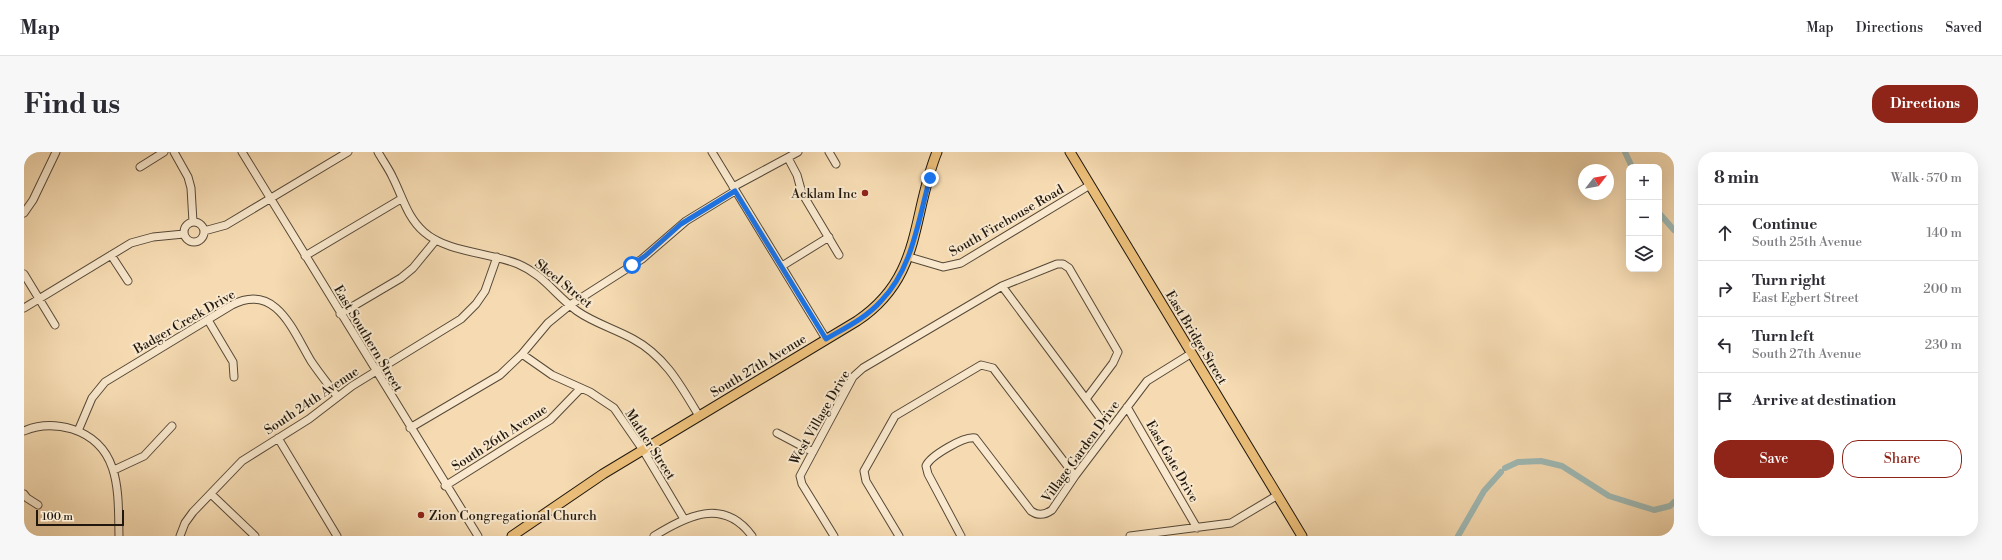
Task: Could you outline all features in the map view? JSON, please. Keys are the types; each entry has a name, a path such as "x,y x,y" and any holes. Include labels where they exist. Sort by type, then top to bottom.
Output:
{"main road":[{"name":"South 27th Avenue","path":"512,536 604,474 863,317 882,301 902,273 909,257 937,152"},
{"name":"East Bridge Street","path":"1070,152 1302,536"}],"street":[{"path":"24,213 33,200 56,152"},
{"path":"140,167 164,152"},
{"path":"174,152 188,177 191,188 193,222"},
{"name":"East Southern Street","path":"242,152 445,486 478,536"},
{"path":"204,231 226,225 348,152"},
{"name":"Skeel Street","path":"378,152 393,177 401,199 416,224 436,240 497,257 520,265 535,273 548,282 570,305 585,316 633,339 657,355 673,374 699,416"},
{"path":"712,152 826,339"},
{"path":"410,428 500,375 522,354 548,323 570,305 642,259 686,221 734,189 798,152"},
{"path":"829,152 836,164"},
{"path":"788,158 797,175 802,193 839,255"},
{"name":"South Firehouse Road","path":"909,257 943,267 961,263 1090,185"},
{"path":"305,256 401,199"},
{"path":"193,222 200,224 204,231"},
{"path":"193,222 186,227 184,234 188,241 195,242 201,239 204,231"},
{"path":"24,308 131,243 143,239 184,234"},
{"path":"782,266 828,237"},
{"path":"340,314 405,275 413,268 436,240"},
{"path":"111,255 128,281"},
{"name":"South 24th Avenue","path":"180,536 189,517 242,461 309,419 337,396 375,371 453,325 471,310 485,291 497,257"},
{"name":"West Village Drive","path":"834,536 800,480 800,474 856,373 1002,286 1057,264 1064,264 1069,268 1118,352 1113,363 1086,399"},
{"path":"24,274 55,324"},
{"path":"1002,286 1109,430"},
{"path":"264,292 262,300 273,305 284,315 312,363 337,396"},
{"name":"Badger Creek Drive","path":"78,431 92,398 105,382 237,302 249,299 262,300"},
{"path":"208,320 233,362 234,377"},
{"name":"Village Garden Drive","path":"961,536 928,474 926,466 931,460 964,439 972,437 978,440 1034,514 1045,514 1052,510 1075,476 1147,381 1192,353"},
{"name":"Mather Street","path":"522,354 552,375 581,388 614,408 643,450 684,519"},
{"path":"899,536 866,481 864,471 897,414 981,365 993,368 1075,476"},
{"name":"South 26th Avenue","path":"445,486 550,420 581,388"},
{"name":"East Gate Drive","path":"1127,406 1197,528"},
{"path":"24,431 34,427 50,425 78,431 98,445 108,457 114,470 117,484 119,536"},
{"path":"114,470 141,458 172,426"},
{"path":"777,433 813,452"},
{"path":"278,438 337,536"},
{"path":"24,494 27,498 38,505"},
{"path":"211,494 255,536"},
{"path":"1130,536 1172,533 1231,523 1278,495"},
{"path":"654,536 684,519 706,513 720,515 738,522 752,536"},
{"path":"463,514 471,536"}],"waterway":[{"path":"1625,152 1631,164"},
{"path":"1662,216 1674,230"},
{"path":"1505,468 1518,462 1541,461 1562,466 1609,496 1654,510 1670,506 1674,502"},
{"path":"1458,536 1484,491 1501,472"}],"place":[{"name":"Acklam Inc","path":"865,193"},
{"name":"Zion Congregational Church","path":"421,515"}],"route":[{"path":"632,265 642,259 681,224 735,191 826,339 863,317 882,301 894,286 909,257 930,178"}]}
